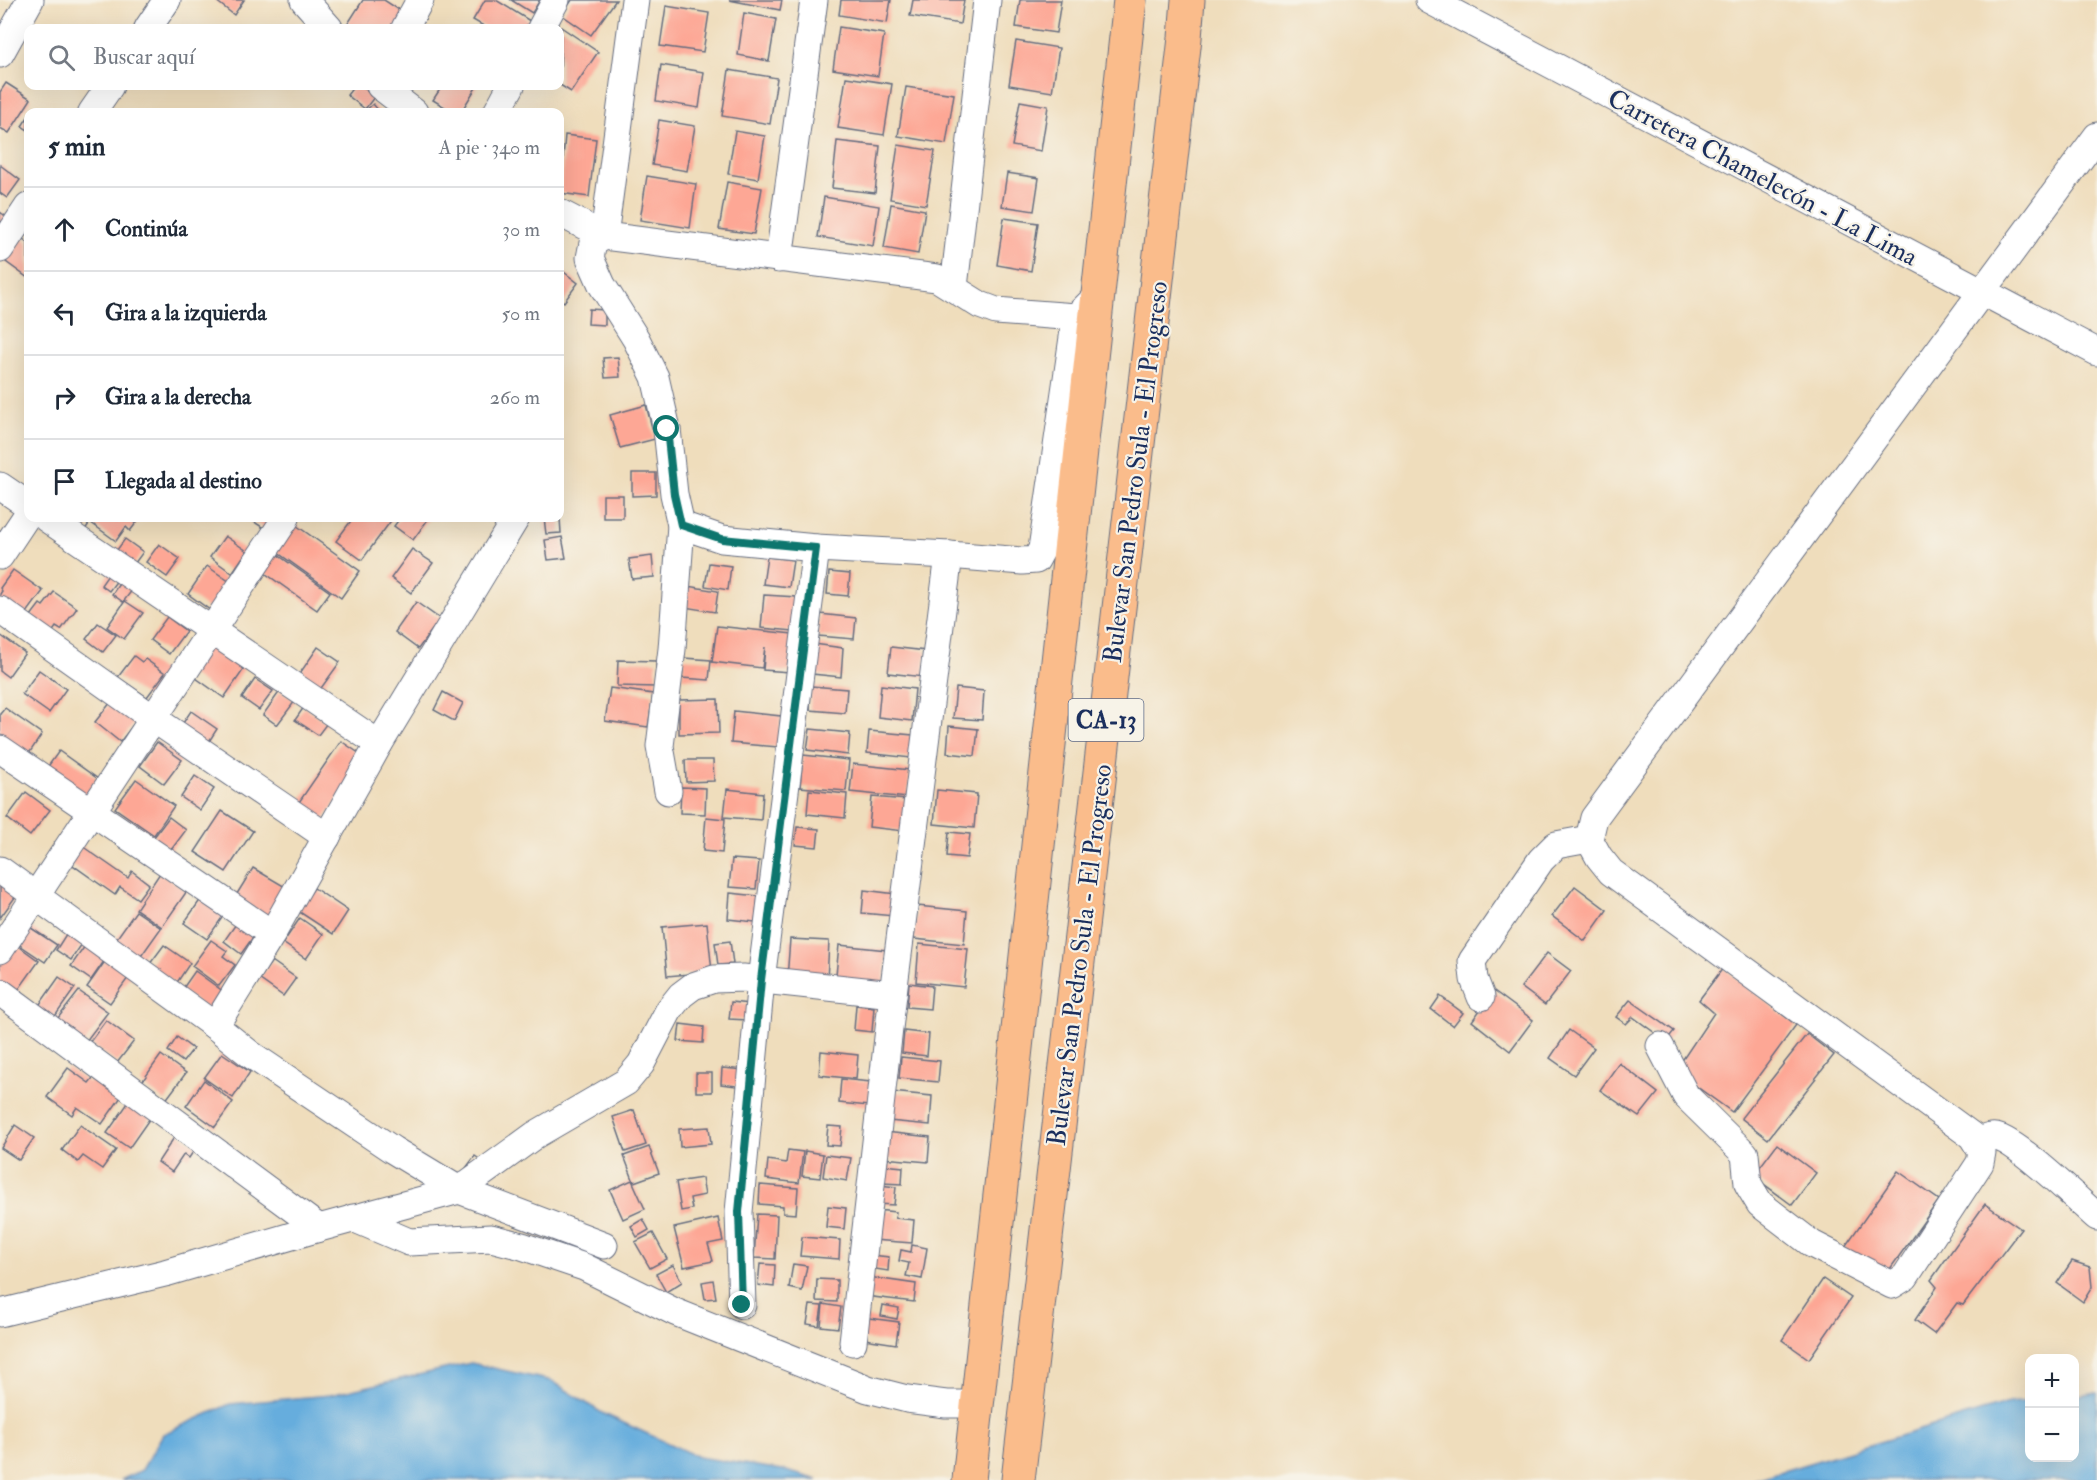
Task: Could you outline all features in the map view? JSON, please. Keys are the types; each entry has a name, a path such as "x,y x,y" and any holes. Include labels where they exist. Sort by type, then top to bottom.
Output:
{"main road":[{"name":"Bulevar San Pedro Sula - El Progreso","path":"969,1480 1087,306 1130,0"},
{"name":"Bulevar San Pedro Sula - El Progreso","path":"1018,1480 1188,0"}],"street":[{"path":"0,54 30,0"},
{"path":"151,24 167,0"},
{"path":"304,0 325,24"},
{"path":"407,24 420,0"},
{"path":"543,24 556,0"},
{"path":"604,236 635,0"},
{"path":"780,259 814,0"},
{"path":"954,287 987,0"},
{"name":"Carretera Chamelecón - La Lima","path":"1430,0 2097,352"},
{"path":"95,108 107,90"},
{"path":"385,90 409,108"},
{"path":"499,108 509,90"},
{"path":"1660,1046 1686,1096 1745,1154 1748,1184 1760,1204 1812,1244 1892,1285 1905,1277 1980,1163 1982,1152 1978,1142 1972,1136 1611,872 1589,839 1594,818 2097,136"},
{"path":"0,249 24,213"},
{"path":"564,215 604,236 936,278 980,305 996,311 1087,306 1042,549 1036,560 816,548 722,539 681,525"},
{"path":"604,236 592,243 590,258 602,285 636,339 656,377 667,429 674,494 681,525 672,649 660,746 669,791"},
{"path":"0,486 24,502"},
{"path":"0,556 24,520"},
{"path":"52,522 379,744"},
{"path":"0,950 283,522"},
{"path":"215,1026 272,934 379,744 514,522"},
{"path":"742,1305 739,1212 761,980 816,548"},
{"path":"853,1342 893,994 949,555"},
{"path":"0,610 327,837"},
{"path":"0,749 272,934"},
{"path":"1481,997 1474,980 1472,961 1541,860 1556,845 1589,839"},
{"path":"0,870 215,1026 250,1054 393,1150 459,1190 604,1245"},
{"path":"0,1313 165,1273 353,1218 459,1190 535,1135 626,1082 641,1064 669,1010 681,994 693,986 714,979 761,980 893,994"},
{"path":"0,992 319,1228"},
{"path":"1978,1142 1997,1137 2017,1148 2097,1216"},
{"path":"353,1218 409,1242 491,1238 522,1246 584,1267 686,1316 868,1389 907,1399 946,1404 976,1419"}],"water":[{"path":"471,1363 552,1381 602,1413 698,1457 783,1470 818,1480 121,1480 142,1470 163,1434 230,1404 330,1395"},
{"path":"2097,1393 2097,1480 1753,1480 2009,1403 2025,1401 2025,1462 2079,1462 2079,1396"}],"building":[{"path":"215,0 244,0 234,15"},
{"path":"363,0 384,0 407,15 401,24 348,24"},
{"path":"485,0 496,0 530,21 528,24 480,24 473,20"},
{"path":"511,0 540,0 532,13"},
{"path":"572,0 616,0 591,35 562,15"},
{"path":"729,0 782,0 780,10"},
{"path":"841,0 891,0 887,23 839,15"},
{"path":"913,0 964,0 960,24 910,16"},
{"path":"1020,0 1061,0 1056,33 1016,27"},
{"path":"666,6 709,13 703,52 660,46"},
{"path":"744,13 776,19 769,61 738,55"},
{"path":"839,27 884,34 878,76 833,69"},
{"path":"564,29 598,52 571,92 564,88"},
{"path":"1016,41 1059,48 1052,92 1009,85"},
{"path":"661,65 704,72 699,108 656,101"},
{"path":"729,70 777,78 770,124 722,116"},
{"path":"846,77 892,84 884,135 838,128"},
{"path":"6,83 31,99 9,133 0,128 0,92"},
{"path":"906,87 954,94 946,144 898,136"},
{"path":"351,90 367,90 375,96 364,108 347,95"},
{"path":"439,90 475,90 463,108 446,108 433,100"},
{"path":"1020,101 1048,106 1041,151 1012,146"},
{"path":"659,120 695,126 687,171 652,165"},
{"path":"735,131 765,136 758,179 728,174"},
{"path":"565,135 596,139 589,197 564,194"},
{"path":"837,141 880,146 875,193 832,188"},
{"path":"898,145 935,151 926,205 890,199"},
{"path":"0,165 20,180 7,198 0,193"},
{"path":"1007,173 1039,178 1034,211 1002,206"},
{"path":"647,176 696,184 690,228 640,220"},
{"path":"727,182 762,188 754,234 719,229"},
{"path":"824,197 879,206 873,246 818,237"},
{"path":"891,204 925,210 918,254 884,248"},
{"path":"0,212 8,218 0,230"},
{"path":"1004,218 1038,223 1031,271 997,265"},
{"path":"22,238 24,240 24,275 6,262"},
{"path":"564,272 578,283 564,302"},
{"path":"589,309 605,310 605,325 588,324"},
{"path":"618,357 620,377 605,378 603,358"},
{"path":"646,405 655,439 620,448 610,415"},
{"path":"632,473 656,473 656,495 632,496"},
{"path":"603,495 623,495 623,518 603,518"},
{"path":"67,522 89,524 82,534"},
{"path":"90,522 137,522 130,531 126,527 116,541"},
{"path":"254,522 270,522 265,529"},
{"path":"350,522 390,522 362,560 336,541"},
{"path":"397,522 426,522 413,540 394,526"},
{"path":"544,522 560,522 561,533 546,534"},
{"path":"293,523 360,571 341,598 274,550"},
{"path":"225,536 247,551 232,573 210,557"},
{"path":"562,537 566,558 548,560 545,540"},
{"path":"125,539 143,552 129,571 111,558"},
{"path":"159,544 180,559 167,577 146,562"},
{"path":"412,549 433,563 411,593 391,578"},
{"path":"275,553 330,592 317,610 262,571"},
{"path":"652,556 654,577 632,579 629,559"},
{"path":"767,557 793,560 789,587 763,584"},
{"path":"709,563 731,566 728,590 705,586"},
{"path":"207,566 230,582 210,610 188,594"},
{"path":"13,570 43,591 21,621 0,606 2,591 0,588"},
{"path":"110,572 118,579 109,591 101,585"},
{"path":"829,572 850,574 848,596 827,594"},
{"path":"121,581 133,589 123,602 112,594"},
{"path":"687,586 718,591 715,612 684,607"},
{"path":"54,592 77,608 61,630 56,627 49,637 27,621 40,604 43,606"},
{"path":"764,595 797,597 794,631 761,628"},
{"path":"125,601 143,613 124,639 107,627"},
{"path":"416,602 440,619 418,649 395,632"},
{"path":"820,614 856,618 854,639 818,636"},
{"path":"167,617 186,631 169,654 150,640"},
{"path":"98,623 116,635 103,652 86,639"},
{"path":"717,626 793,634 790,672 763,670 765,647 762,668 712,662"},
{"path":"0,635 25,653 8,677 0,671"},
{"path":"209,644 244,669 224,698 189,673"},
{"path":"814,644 843,648 841,677 812,674"},
{"path":"318,647 340,662 319,691 298,676"},
{"path":"891,647 926,651 924,677 888,673"},
{"path":"134,656 142,662 145,659 165,673 147,697 118,677"},
{"path":"684,658 711,660 709,680 682,678"},
{"path":"618,660 656,661 656,687 617,686"},
{"path":"39,670 66,689 49,713 22,694"},
{"path":"255,679 273,691 259,710 242,698"},
{"path":"881,685 915,689 912,721 878,717"},
{"path":"811,686 847,689 845,713 810,710"},
{"path":"610,688 653,694 648,727 605,721"},
{"path":"956,688 984,691 982,720 953,718"},
{"path":"280,691 295,701 277,725 263,715"},
{"path":"443,692 463,703 454,721 434,710"},
{"path":"718,699 719,733 679,734 679,700"},
{"path":"111,702 136,721 120,742 95,722"},
{"path":"304,707 327,723 318,735 295,720"},
{"path":"5,708 42,734 26,758 0,740 0,714"},
{"path":"191,711 217,729 206,746 179,729"},
{"path":"734,711 781,716 778,747 731,743"},
{"path":"949,726 978,729 975,756 947,753"},
{"path":"810,729 850,733 848,755 807,750"},
{"path":"869,731 913,735 911,758 867,753"},
{"path":"341,741 366,758 322,822 297,805"},
{"path":"157,742 182,760 164,784 140,766"},
{"path":"59,751 98,779 83,799 44,772"},
{"path":"803,755 849,760 846,791 800,787"},
{"path":"685,760 713,760 714,781 686,782"},
{"path":"853,764 910,770 908,798 850,792"},
{"path":"195,776 214,789 200,810 181,797"},
{"path":"136,779 174,806 154,835 115,808"},
{"path":"681,787 706,788 705,814 680,813"},
{"path":"727,789 763,793 761,820 724,817"},
{"path":"809,790 847,794 845,818 807,814"},
{"path":"937,790 977,794 974,828 934,824"},
{"path":"26,792 50,810 30,836 7,818"},
{"path":"872,797 907,800 904,831 869,827"},
{"path":"222,811 253,831 226,872 195,852"},
{"path":"169,817 186,830 171,850 154,837"},
{"path":"706,817 725,819 722,853 703,851"},
{"path":"797,827 819,829 817,847 795,845"},
{"path":"949,832 970,834 967,858 947,856"},
{"path":"82,846 128,878 132,871 149,884 138,899 120,887 115,895 70,863"},
{"path":"732,859 759,861 756,889 729,887"},
{"path":"253,868 287,888 269,918 235,897"},
{"path":"160,873 187,891 162,927 136,909"},
{"path":"0,884 16,896 0,918"},
{"path":"1575,886 1607,910 1585,941 1552,916"},
{"path":"314,888 348,911 333,934 298,911"},
{"path":"864,890 896,894 894,916 862,913"},
{"path":"730,893 758,896 755,922 728,919"},
{"path":"201,899 224,915 207,939 184,923"},
{"path":"917,906 967,911 964,944 914,939"},
{"path":"136,911 161,928 139,959 114,942"},
{"path":"300,918 323,934 306,959 283,943"},
{"path":"238,921 256,933 241,954 224,941"},
{"path":"707,923 712,972 667,976 662,927"},
{"path":"25,924 57,945 45,962 14,941"},
{"path":"68,931 84,941 71,960 56,950"},
{"path":"790,939 829,941 827,981 787,979"},
{"path":"211,940 227,951 223,956 235,965 219,986 192,966"},
{"path":"730,941 733,964 718,965 715,943"},
{"path":"13,942 39,961 14,996 0,986 0,960"},
{"path":"87,943 107,957 91,980 71,966"},
{"path":"919,944 968,949 964,987 916,982"},
{"path":"164,945 190,963 176,984 149,965"},
{"path":"839,945 887,950 883,990 835,985"},
{"path":"1547,953 1571,971 1545,1005 1521,987"},
{"path":"108,957 131,974 110,1003 87,987"},
{"path":"272,961 296,978 283,996 259,979"},
{"path":"1723,968 1796,1025 1732,1112 1675,1071 1714,1013 1699,1000"},
{"path":"195,971 224,992 210,1011 181,991"},
{"path":"59,977 75,988 51,1022 35,1011"},
{"path":"909,983 932,986 930,1009 907,1007"},
{"path":"79,991 108,1012 83,1045 54,1023"},
{"path":"1494,991 1533,1020 1510,1051 1472,1021"},
{"path":"1440,996 1463,1013 1453,1026 1431,1009"},
{"path":"1630,1000 1674,1031 1666,1041 1633,1017 1626,1024 1616,1017"},
{"path":"731,1002 749,1004 747,1020 729,1019"},
{"path":"856,1005 874,1007 872,1032 854,1030"},
{"path":"106,1020 134,1041 117,1063 89,1043"},
{"path":"680,1024 704,1027 703,1043 678,1041"},
{"path":"1569,1030 1594,1048 1574,1075 1550,1058"},
{"path":"904,1031 929,1034 927,1056 902,1053"},
{"path":"1807,1034 1834,1055 1768,1139 1741,1118"},
{"path":"177,1037 193,1049 183,1062 168,1051"},
{"path":"821,1051 858,1055 856,1079 819,1075"},
{"path":"222,1053 250,1072 233,1098 204,1078"},
{"path":"161,1055 186,1073 165,1101 141,1083"},
{"path":"901,1057 940,1061 938,1082 899,1078"},
{"path":"1619,1063 1658,1093 1639,1117 1600,1090"},
{"path":"68,1068 89,1083 93,1078 121,1097 102,1124 77,1107 72,1115 47,1097"},
{"path":"722,1068 745,1070 744,1087 721,1084"},
{"path":"696,1073 712,1073 712,1092 696,1092"},
{"path":"841,1079 871,1082 869,1106 839,1103"},
{"path":"204,1080 233,1102 215,1127 186,1106"},
{"path":"891,1092 932,1096 930,1125 889,1121"},
{"path":"128,1103 150,1118 129,1148 107,1133"},
{"path":"634,1110 646,1145 625,1152 613,1117"},
{"path":"15,1125 34,1138 19,1160 1,1148"},
{"path":"80,1125 116,1150 102,1169 83,1156 78,1162 62,1150"},
{"path":"828,1126 842,1127 840,1146 826,1145"},
{"path":"709,1127 711,1144 680,1147 679,1129"},
{"path":"885,1132 930,1137 928,1162 883,1158"},
{"path":"177,1133 197,1146 189,1158 184,1154 172,1172 158,1162"},
{"path":"1777,1144 1816,1173 1792,1205 1753,1176"},
{"path":"649,1147 659,1173 634,1182 624,1156"},
{"path":"788,1150 803,1152 799,1183 766,1179 768,1160 786,1163"},
{"path":"805,1151 823,1154 820,1178 802,1176"},
{"path":"826,1155 851,1158 847,1181 823,1177"},
{"path":"475,1156 484,1162 466,1168"},
{"path":"883,1165 903,1167 902,1184 882,1183"},
{"path":"1898,1171 1939,1200 1885,1276 1844,1248"},
{"path":"702,1178 705,1195 690,1198 692,1209 681,1211 676,1182"},
{"path":"632,1180 645,1209 623,1219 610,1190"},
{"path":"760,1185 798,1188 796,1214 783,1213 783,1206 759,1204"},
{"path":"880,1185 896,1187 894,1205 878,1204"},
{"path":"1985,1204 2021,1229 1963,1305 1957,1303 1934,1334 1915,1320 1937,1287 1931,1280"},
{"path":"828,1206 846,1208 844,1229 826,1227"},
{"path":"876,1210 896,1212 895,1218 914,1220 912,1243 873,1240"},
{"path":"757,1214 777,1215 775,1259 754,1258"},
{"path":"718,1218 723,1241 708,1244 713,1261 684,1267 674,1228"},
{"path":"643,1219 649,1230 637,1237 631,1226"},
{"path":"653,1233 667,1259 650,1268 635,1242"},
{"path":"802,1237 840,1240 839,1259 800,1256"},
{"path":"912,1245 927,1248 922,1279 906,1276 909,1263 899,1261 901,1250 911,1252"},
{"path":"871,1255 889,1257 888,1271 869,1268"},
{"path":"2072,1261 2090,1267 2092,1287 2083,1302 2057,1283"},
{"path":"760,1264 775,1265 774,1287 758,1285"},
{"path":"793,1264 807,1266 802,1291 789,1288"},
{"path":"673,1265 682,1282 666,1292 656,1274"},
{"path":"868,1277 916,1284 914,1302 865,1296"},
{"path":"817,1279 837,1280 837,1302 816,1301"},
{"path":"1823,1279 1851,1298 1809,1359 1782,1340"},
{"path":"713,1280 716,1298 705,1299 702,1282"},
{"path":"823,1304 841,1307 838,1328 821,1326"},
{"path":"810,1305 822,1306 819,1326 807,1324"},
{"path":"883,1305 899,1308 897,1319 881,1316"},
{"path":"861,1317 899,1322 896,1344 858,1338"}],"route":[{"path":"667,429 674,494 681,525 722,539 816,548 761,980 739,1212 742,1305"}]}
